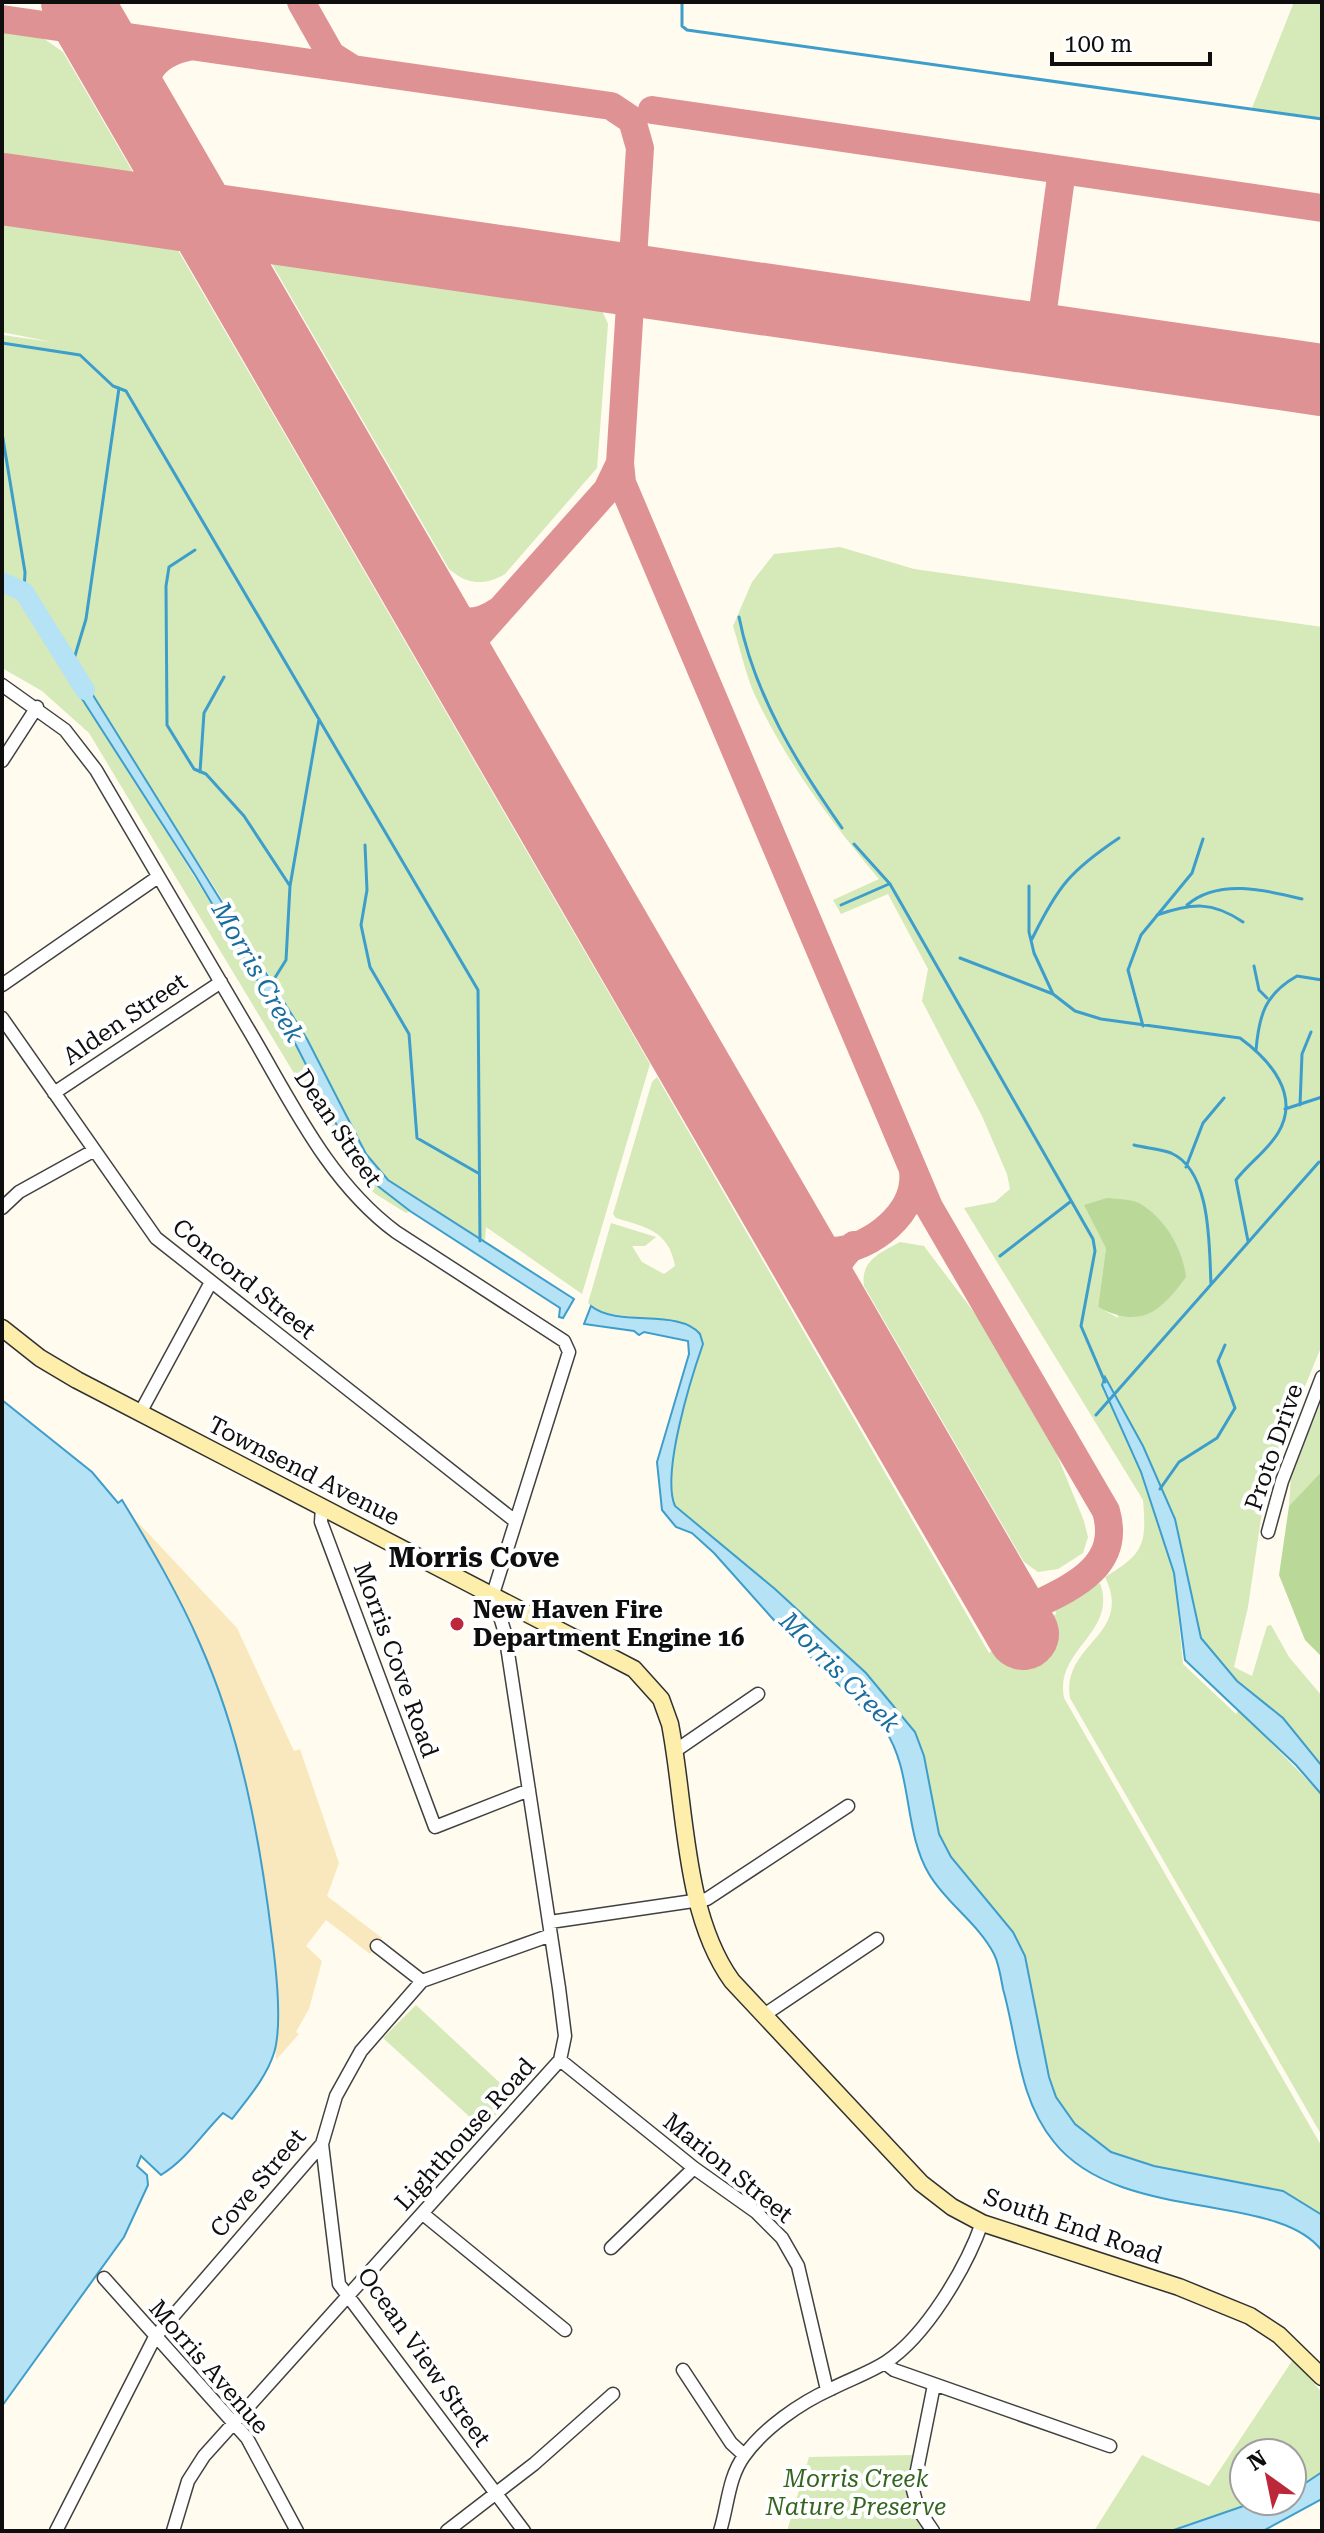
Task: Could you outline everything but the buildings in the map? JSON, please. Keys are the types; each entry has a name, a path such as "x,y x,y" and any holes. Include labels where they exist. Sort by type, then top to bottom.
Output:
{"main road":[{"name":"Townsend Avenue","path":"2,1328 59,1370 634,1669 661,1699 675,1751 707,1939 732,1981"},
{"name":"South End Road","path":"732,1981 921,2183 952,2207 982,2223 1179,2287 1250,2316 1279,2335 1322,2377"}],"street":[{"name":"Dean Street","path":"2,685 37,707 72,737 96,770 327,1159 370,1213 564,1341 569,1352 568,1363 526,1497 515,1521"},
{"path":"2,761 37,707"},
{"path":"2,985 158,877"},
{"name":"Alden Street","path":"54,1093 221,982"},
{"name":"Concord Street","path":"2,1018 156,1238 515,1521"},
{"path":"2,1208 19,1192 93,1151"},
{"path":"140,1413 211,1282"},
{"name":"Proto Drive","path":"1268,1532 1282,1481 1322,1377"},
{"name":"Morris Cove Road","path":"322,1507 321,1522 435,1827 529,1790"},
{"path":"493,1594 515,1521"},
{"name":"Lighthouse Road","path":"173,2531 188,2481 204,2456 560,2060 565,2036 550,1929 505,1633 493,1594"},
{"path":"675,1751 758,1694"},
{"name":"Cove Street","path":"56,2531 155,2337 322,2144 336,2096 361,2051 422,1981 550,1929 707,1899 848,1806"},
{"path":"764,2015 877,1939"},
{"path":"377,1946 422,1981"},
{"name":"Marion Street","path":"560,2060 694,2168 756,2212 782,2238 798,2266 827,2390"},
{"name":"Ocean View Street","path":"322,2144 339,2284 524,2531"},
{"path":"611,2248 694,2168"},
{"path":"423,2214 565,2330"},
{"path":"720,2531 733,2474 744,2455 793,2412 827,2390 885,2363 928,2322 982,2223"},
{"name":"Morris Avenue","path":"104,2278 247,2438 297,2531"},
{"path":"885,2363 894,2370 934,2385 1110,2446"},
{"path":"683,2370 731,2443 744,2455"},
{"path":"933,2531 918,2509 913,2490 934,2385"},
{"path":"447,2531 613,2394"}],"green space":[{"path":"1294,2 1322,2 1322,119 1252,108"},
{"path":"2,31 43,38 63,52 141,186 2,166"},
{"path":"2,215 172,240 650,1064 582,1294 486,1227 485,1241 421,1204 397,1188 373,1164 351,1130 306,1037 259,958 185,842 105,730 272,1003 342,1134 370,1174 410,1211 406,1213 374,1193 345,1158 89,733 42,691 2,668 2,335 52,342 2,332"},
{"path":"265,252 586,298 600,306 608,324 597,468 505,574 490,581 476,582 449,569"},
{"path":"840,547 914,569 1322,627 1322,1345 1267,1478 1248,1607 1234,1667 1252,1676 1267,1626 1271,1625 1289,1657 1322,1696 1322,1766 1283,1718 1237,1681 1201,1638 1175,1519 1143,1446 1106,1378 1102,1385 1141,1472 1174,1573 1183,1664 1236,1714 1239,1710 1322,1795 1322,2136 1070,1698 1070,1679 1076,1664 1104,1627 1110,1613 1111,1597 1105,1577 1135,1555 1143,1539 1143,1500 964,1208 995,1202 1010,1189 1007,1174 982,1116 922,1001 928,969 888,894 841,914 833,900 879,879 826,812 779,741 753,691 733,626 752,582 774,554","holes":["1106,1248 1118,1318 1098,1307"]},
{"path":"657,1077 989,1653 1056,1614 1055,1608 1100,1583 1103,1600 1101,1615 1068,1666 1063,1681 1064,1698 1322,2147 1322,2215 1283,2191 1154,2166 1111,2152 1075,2124 1056,2097 1049,2077 1025,1956 985,1898 951,1857 939,1834 924,1756 915,1732 866,1673 775,1589 675,1506 672,1472 675,1450 685,1402 703,1344 685,1324 598,1312 588,1303 611,1223 656,1237 645,1246 632,1246 642,1262 664,1274 675,1266 662,1238 613,1214 652,1082"},
{"path":"1107,1198 1136,1202 1148,1209 1165,1226 1181,1256 1186,1277 1167,1300 1148,1314 1126,1317 1098,1307 1106,1248 1084,1205"},
{"path":"900,1242 924,1246 979,1319 1055,1450 1088,1537 1083,1553 1058,1569 1038,1572 1024,1562 864,1286 865,1270 873,1258"},
{"path":"1322,1399 1322,1471 1289,1506 1291,1476"},
{"path":"1322,1471 1322,1657 1305,1640 1279,1575 1289,1506"},
{"path":"416,2005 513,2095 483,2129 383,2038"},
{"path":"1294,2358 1322,2393 1322,2472 1308,2481 1308,2437 1242,2437"},
{"name":"Morris Creek Nature Preserve","path":"913,2455 910,2495 914,2513 925,2531 787,2531 809,2457"},
{"path":"1142,2455 1209,2486 1228,2457 1228,2511 1171,2531 1094,2531"}],"sand":[{"path":"131,1515 237,1628 294,1751 300,1749 339,1863 327,1896 382,1938 370,1954 326,1920 306,1946 322,1961 309,2009 296,2032 299,2034 276,2060 275,1962 267,1895 245,1777 200,1644"}],"water":[{"path":"71,669 78,671 307,1039 366,1154 388,1180 574,1299 563,1318 559,1317 560,1308 410,1211 379,1187 356,1163 296,1045 195,875 68,677"},
{"path":"591,1306 616,1316 678,1322 700,1334 703,1344 685,1402 675,1450 672,1491 675,1506 775,1589 866,1673 915,1732 924,1756 939,1834 951,1857 1013,1932 1025,1956 1049,2077 1056,2097 1075,2124 1111,2152 1154,2166 1283,2191 1322,2215 1322,2251 1301,2232 1271,2220 1156,2197 1117,2185 1082,2168 1054,2142 1042,2125 1026,2088 996,1958 979,1932 929,1874 915,1839 900,1764 885,1730 780,1627 714,1553 692,1533 676,1527 662,1510 657,1462 689,1354 688,1341 584,1324"},
{"path":"1105,1377 1143,1446 1175,1519 1201,1638 1237,1681 1283,1718 1322,1766 1322,1795 1296,1765 1185,1660 1174,1573 1141,1472 1102,1385"},
{"path":"2,1400 92,1472 118,1503 122,1500 192,1626 227,1715 247,1788 267,1901 278,2012 277,2041 271,2062 232,2119 223,2113 187,2154 161,2175 141,2156 137,2166 147,2175 148,2185 124,2237 2,2406"},
{"path":"1322,2472 1322,2499 1308,2507 1308,2481"},
{"path":"1228,2511 1228,2517 1289,2517 1263,2531 1171,2531"}],"waterway":[{"path":"682,2 682,26 687,30 1322,119"},
{"path":"2,343 80,355 113,386 126,391 478,990 480,1241"},
{"path":"71,669 86,619 119,388"},
{"path":"2,433 25,572 24,592"},
{"path":"195,550 169,567 166,586 167,725 194,769 206,774 244,816 290,886"},
{"name":"Morris Creek","path":"2,582 24,592 85,690"},
{"path":"739,617 766,701 809,779 842,828"},
{"path":"200,772 204,713 224,677"},
{"path":"271,984 286,960 290,886 319,719"},
{"path":"1032,939 1067,881 1088,860 1119,838"},
{"path":"1143,1026 1128,970 1141,935 1192,873 1203,839"},
{"path":"854,844 890,884 1093,1239 1095,1251 1081,1326 1105,1382"},
{"path":"365,845 367,890 361,925 370,967 409,1034 417,1138 478,1173"},
{"path":"841,905 889,884"},
{"path":"1029,886 1029,932 1034,953 1053,994 1075,1011 1101,1019 1240,1038 1262,1057 1279,1080 1286,1105 1278,1133 1236,1180 1248,1241"},
{"path":"1187,905 1213,891 1243,888 1302,899"},
{"path":"1157,915 1202,906 1221,910 1243,922"},
{"path":"960,958 1053,994"},
{"path":"1254,966 1259,990 1267,998"},
{"path":"1256,1050 1262,1016 1278,990 1297,976 1322,980"},
{"path":"1300,1105 1302,1054 1311,1032"},
{"path":"1285,1109 1322,1097"},
{"path":"1186,1167 1203,1123 1224,1098"},
{"path":"1134,1145 1171,1153 1184,1162 1194,1176 1206,1212 1211,1284"},
{"path":"1096,1415 1319,1162"},
{"path":"1000,1256 1070,1202"},
{"path":"1160,1489 1179,1462 1217,1438 1235,1408 1218,1361 1225,1345"}],"taxiway":[{"path":"301,2 331,55 353,69"},
{"path":"2,19 611,106 632,120 640,148 620,463 622,483 929,1207 1106,1511 1109,1533 1105,1551 1096,1566 1067,1589 1013,1616"},
{"path":"146,120 143,94 149,72 164,56 188,47"},
{"path":"652,110 1322,208"},
{"path":"1039,339 1062,170"},
{"path":"473,685 470,655 478,635 607,490 620,463"},
{"path":"427,606 444,616 471,622 498,611"},
{"path":"792,1236 827,1251 848,1249 876,1236 900,1214 908,1201 913,1186 913,1171"},
{"path":"834,1308 832,1289 837,1266 854,1245"}],"runway":[{"path":"77,2 1023,1634"},
{"path":"2,189 1322,380"}],"place":[{"name":"New Haven Fire Department Engine 16","path":"457,1624"}],"district":[{"name":"Morris Cove","path":"474,1557"}]}
